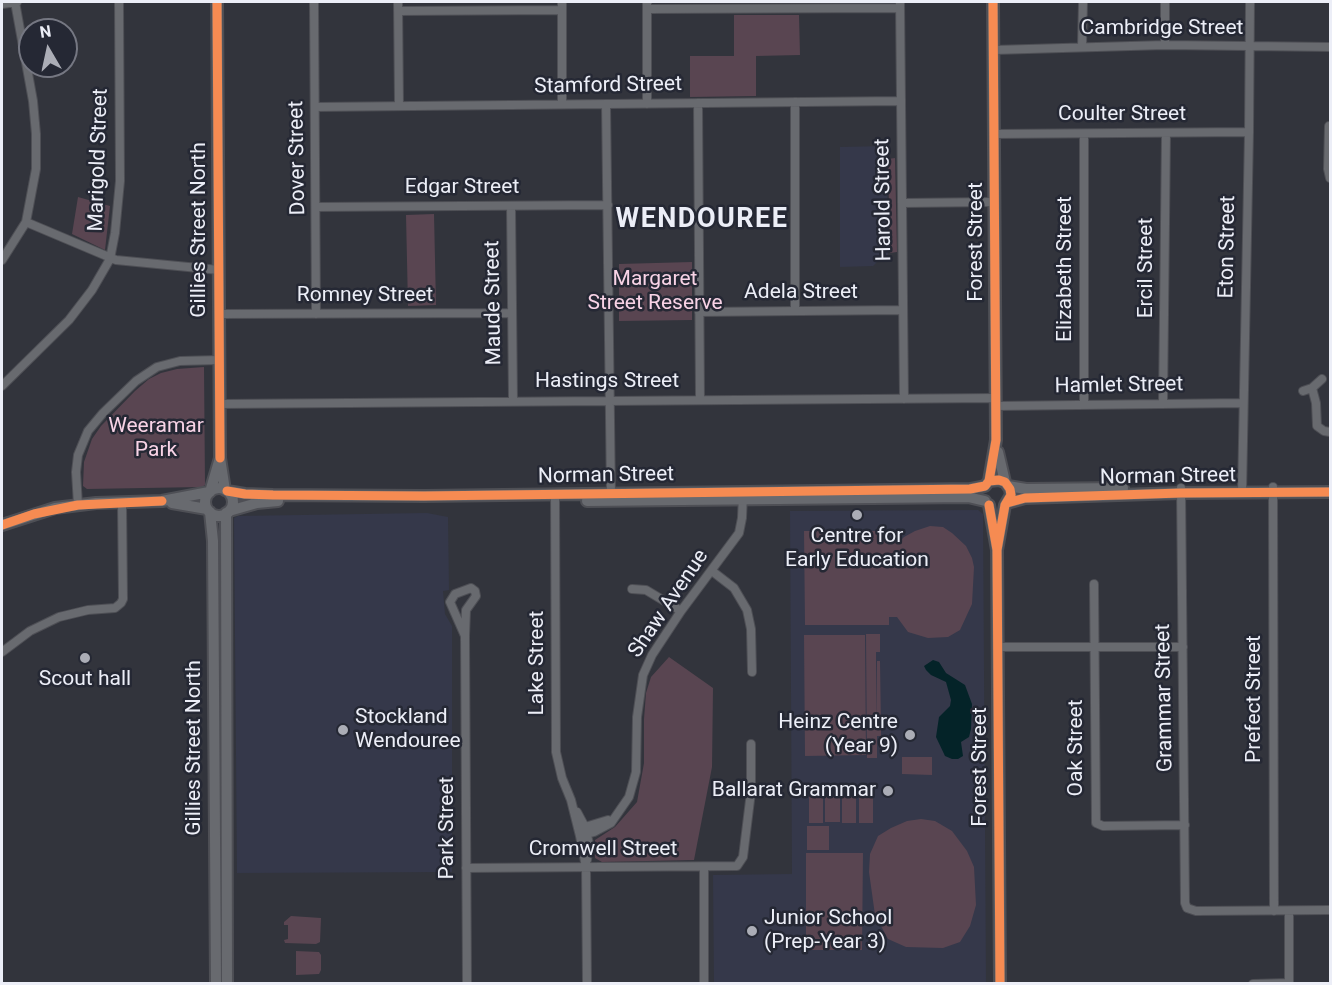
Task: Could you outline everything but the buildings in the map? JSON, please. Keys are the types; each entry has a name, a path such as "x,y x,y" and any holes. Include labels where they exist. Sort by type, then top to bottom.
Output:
{"main road":[{"name":"Gillies Street North","path":"217,2 219,404 220,458 226,491"},
{"name":"Forest Street","path":"987,483 996,440 993,2"},
{"name":"Forest Street","path":"996,440 1006,484"},
{"name":"Gillies Street North","path":"210,492 220,458"},
{"path":"987,483 1006,484 1011,495 1006,504 996,508 987,503 984,494 987,483"},
{"name":"Norman Street","path":"743,496 970,489 987,483"},
{"name":"Norman Street","path":"1006,484 1026,489 1330,492"},
{"name":"Norman Street","path":"1273,490 1330,486"},
{"path":"2,523 78,505 162,501 210,492 217,488 226,491 232,503 228,512 218,515 162,501"},
{"name":"Norman Street","path":"1006,504 1025,498 1181,490"},
{"name":"Norman Street","path":"226,491 245,494 438,499"},
{"path":"209,511 205,501 210,492"},
{"name":"Norman Street","path":"228,512 257,503 280,501 438,499 743,496 968,497 987,503"},
{"name":"Forest Street","path":"987,503 997,550 1000,984"},
{"name":"Forest Street","path":"997,550 1006,504"},
{"name":"Gillies Street North","path":"209,511 220,647 221,865 227,984"},
{"name":"Gillies Street North","path":"220,647 228,512"},
{"name":"Gillies Street North","path":"216,984 221,865"}],"street":[{"path":"2,4 16,2 33,100 36,134 36,169 26,222 2,260"},
{"name":"Marigold Street","path":"2,386 69,320 92,290 110,259 120,181 119,2"},
{"name":"Dover Street","path":"314,2 316,314"},
{"path":"398,2 399,106"},
{"path":"1082,47 1083,2"},
{"path":"1165,2 1165,45"},
{"name":"Eton Street","path":"1242,490 1250,2"},
{"path":"647,104 647,5 900,5"},
{"name":"Harold Street","path":"900,5 904,399"},
{"path":"398,11 562,6 562,104"},
{"name":"Cambridge Street","path":"994,50 1165,45 1330,47"},
{"name":"Stamford Street","path":"315,107 901,101"},
{"path":"795,102 795,311"},
{"path":"698,103 700,400"},
{"path":"606,104 611,497"},
{"path":"1329,126 1328,169 1330,178"},
{"name":"Coulter Street","path":"994,134 1249,132"},
{"name":"Ercil Street","path":"1163,404 1166,133"},
{"name":"Elizabeth Street","path":"1084,134 1084,405"},
{"path":"902,203 995,202"},
{"name":"Edgar Street","path":"316,207 608,205"},
{"name":"Maude Street","path":"511,206 513,401"},
{"path":"26,222 110,259 219,270"},
{"name":"Adela Street","path":"699,312 903,310"},
{"name":"Romney Street","path":"219,314 512,313"},
{"path":"78,505 76,477 78,455 88,431 103,413 136,381 157,367 180,361 219,360"},
{"path":"1303,391 1312,388 1322,379"},
{"path":"1312,388 1316,403 1317,426 1330,432"},
{"name":"Hastings Street","path":"219,404 904,399 996,402"},
{"name":"Hamlet Street","path":"996,402 1084,405 1243,403"},
{"name":"Grammar Street","path":"1181,490 1185,903 1187,908 1196,911 1274,911"},
{"name":"Prefect Street","path":"1273,490 1274,911"},
{"name":"Shaw Avenue","path":"583,832 611,823 629,797 635,778 637,717 643,675 652,655 681,611 740,531 743,496"},
{"name":"Lake Street","path":"555,498 556,752 562,778 583,832"},
{"path":"2,652 30,631 59,617 88,610 115,608 123,599 122,502"},
{"path":"712,571 734,588 747,610 751,629 752,672"},
{"name":"Oak Street","path":"1094,584 1095,825 1185,825"},
{"name":"Park Street","path":"465,636 450,602 453,595 471,588 475,591 476,596 466,610 465,636 466,984"},
{"path":"632,589 646,590 681,611"},
{"path":"999,648 1183,647"},
{"name":"Cromwell Street","path":"466,868 734,867 740,864 743,857 750,792 751,744"},
{"path":"583,832 586,867 587,984"},
{"path":"704,867 705,984"},
{"path":"1274,911 1330,910"},
{"path":"1253,984 1289,983 1289,911"}],"shaded area":[{"path":"887,146 888,262 877,262 873,266 840,267 840,147"},
{"name":"Ballarat Grammar","path":"978,510 983,514 986,983 714,983 713,875 792,874 790,511"},
{"name":"Stockland Wendouree","path":"427,513 448,517 449,590 443,591 445,614 452,626 452,872 237,873 234,518 238,516"},
{"path":"933,660 939,662 946,673 965,685 972,704 969,737 961,742 963,756 958,759 945,756 936,737 939,717 950,706 951,700 946,682 931,675 924,666"}],"green space":[{"path":"734,15 799,15 800,55 756,56 756,96 690,97 690,56 734,56"},
{"path":"895,158 897,252 890,253 888,159"},
{"path":"78,197 110,206 105,250 72,234"},
{"path":"434,214 436,305 408,306 406,215"},
{"name":"Margaret Street Reserve","path":"692,262 692,320 619,321 619,264"},
{"name":"Weeramar Park","path":"204,367 205,485 202,487 87,489 83,486 84,462 92,439 101,426 135,391 149,379 161,373"},
{"path":"930,526 943,527 952,533 966,546 972,558 974,567 972,604 960,630 948,637 928,638 908,632 897,617 889,617 889,625 805,625 804,531 886,531 887,542 899,542 915,531"},
{"path":"866,634 880,634 880,652 876,652 876,727 877,661 880,661 881,728 881,736 877,736 877,758 867,758"},
{"path":"804,635 865,635 866,755 805,756"},
{"path":"669,657 713,688 712,767 694,860 602,862 595,858 595,840 615,827 637,802 644,763 646,693 651,677"},
{"path":"902,757 932,757 932,775 902,774"},
{"path":"809,793 823,793 823,823 809,823"},
{"path":"825,793 840,793 840,822 825,822"},
{"path":"842,793 856,793 856,823 842,823"},
{"path":"859,793 873,793 873,823 859,823"},
{"path":"921,819 935,821 952,831 967,851 974,867 976,905 970,926 960,942 943,948 906,947 888,939 875,915 869,872 870,854 878,836 907,821"},
{"path":"807,826 829,826 829,850 807,850"},
{"path":"806,853 863,853 862,950 806,950"},
{"path":"291,916 321,918 320,942 316,944 285,943 284,940 288,939 288,925 284,925 284,922"},
{"path":"296,951 319,952 321,970 319,974 296,975"}],"cycle path":[{"path":"217,2 220,458"},
{"path":"989,481 996,440 993,2"},
{"path":"227,491 273,495 424,496 970,489 985,486 989,481 999,480 1005,482 1011,495 1005,505 997,550"},
{"path":"1007,503 1025,498 1181,493 1330,492"},
{"path":"2,525 34,514 78,505 162,501"},
{"path":"989,505 997,550 1000,984"}],"place":[{"name":"Centre for Early Education","path":"857,515"},
{"name":"Scout hall","path":"85,658"},
{"name":"Stockland Wendouree","path":"343,730"},
{"name":"Heinz Centre (Year 9)","path":"910,735"},
{"name":"Ballarat Grammar","path":"888,791"},
{"name":"Junior School (Prep-Year 3)","path":"752,931"}],"district":[{"name":"WENDOUREE","path":"702,220"}]}
